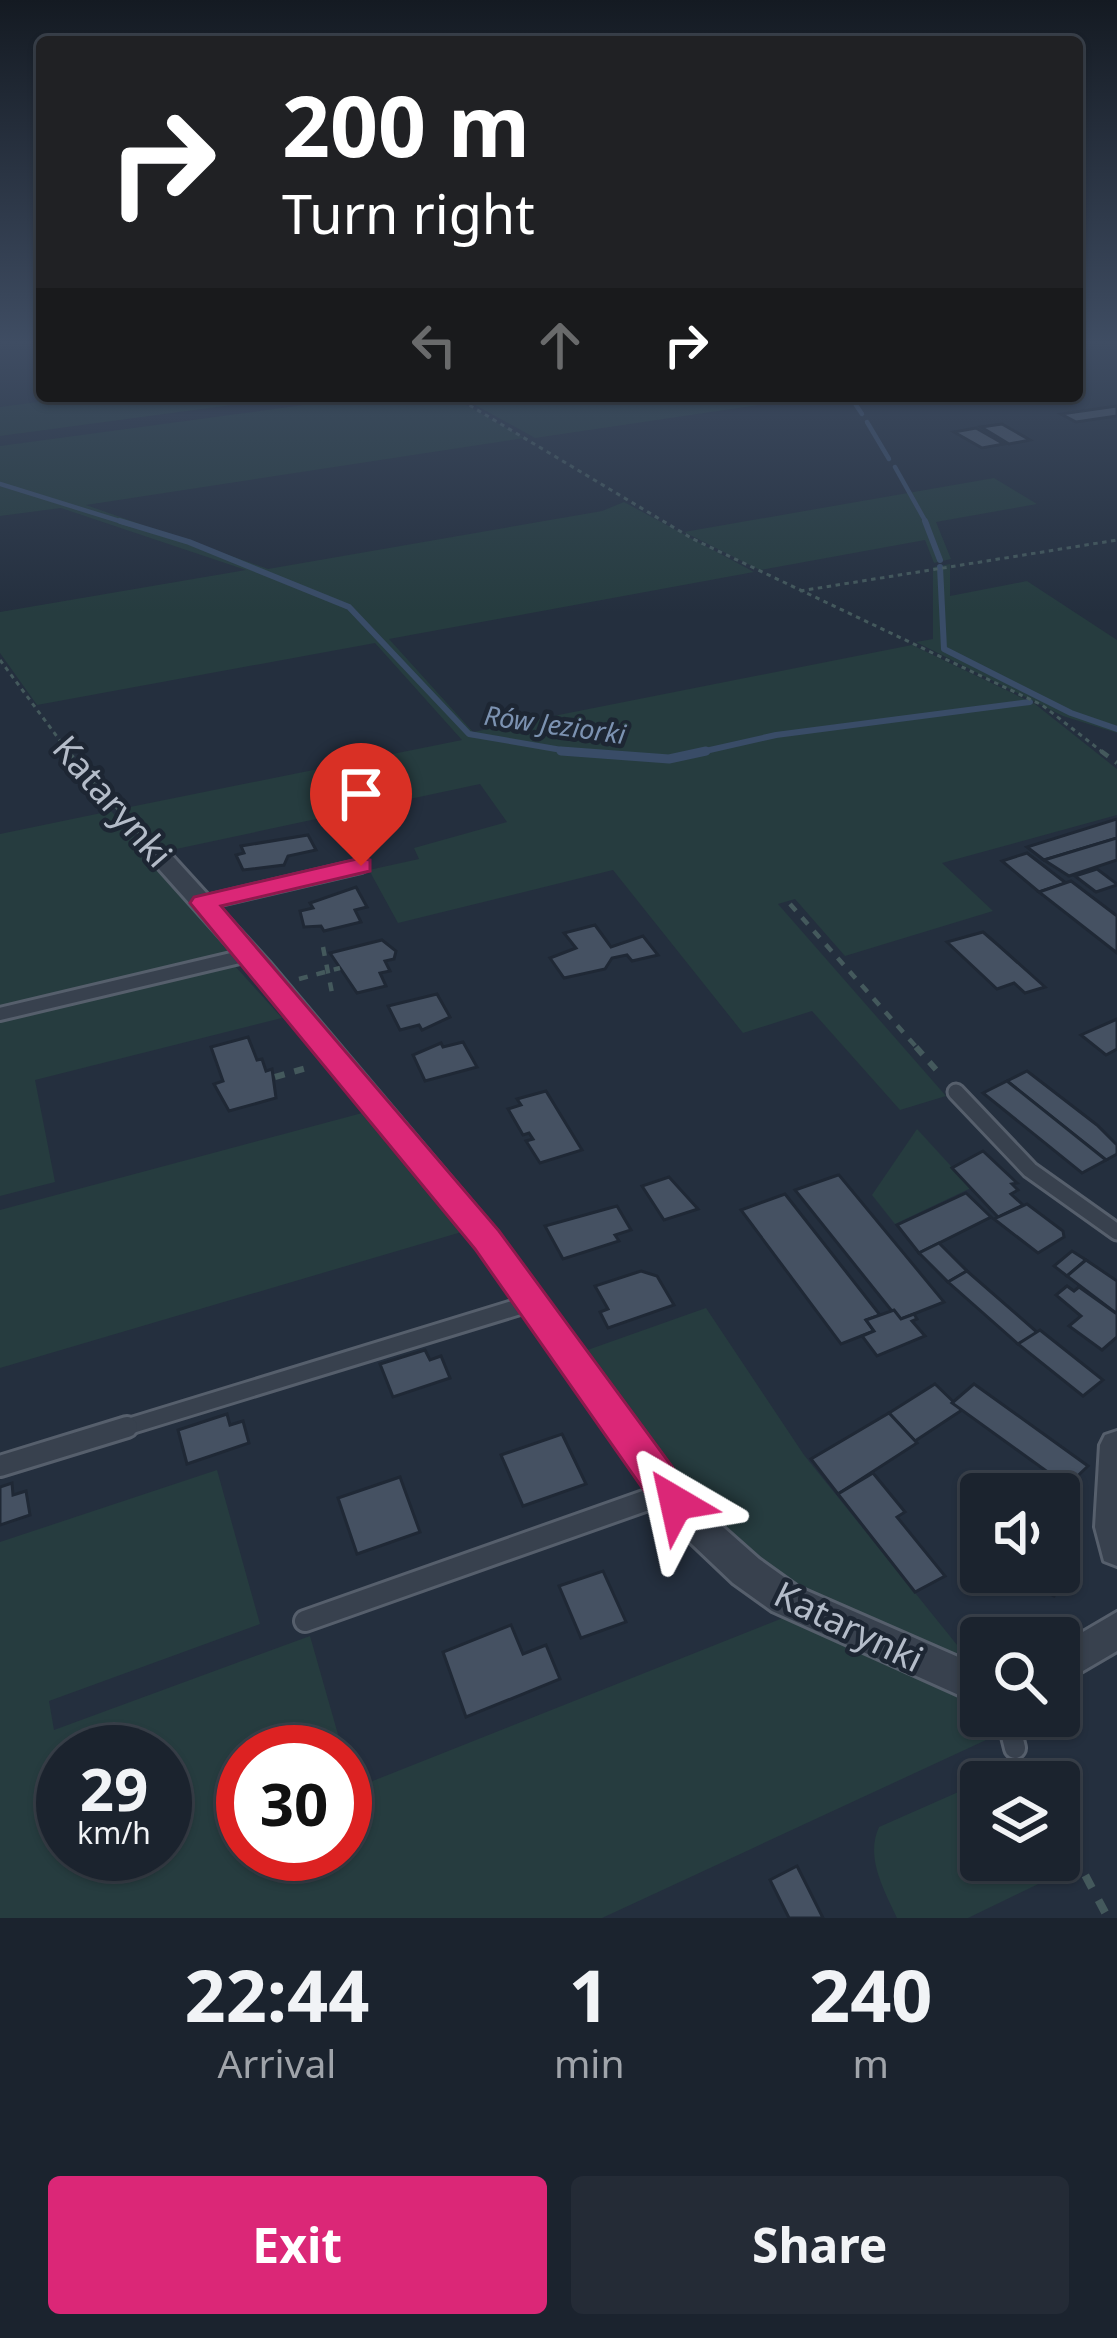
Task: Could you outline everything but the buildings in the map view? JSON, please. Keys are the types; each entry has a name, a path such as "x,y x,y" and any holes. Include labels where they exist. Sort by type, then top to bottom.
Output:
{"street":[{"name":"Katarynki","path":"159,855 375,1102 532,1303 668,1492 716,1545 785,1599 960,1677"},
{"path":"1117,1445 1112,1527 1117,1550"},
{"path":"1080,1654 1117,1630"}],"lane":[{"path":"203,903 361,866"},
{"path":"0,1014 250,954"},
{"path":"956,1092 1030,1170 1117,1232"},
{"path":"0,1466 532,1303"},
{"path":"305,1621 668,1492"},
{"path":"1013,1737 1016,1748"}],"path":[{"path":"514,433 655,518 1042,705 1117,764"},
{"path":"800,591 928,565 981,564 1117,540"},
{"name":"Katarynki","path":"0,660 56,740 159,855"},
{"path":"790,904 956,1092"},
{"path":"323,947 332,993"},
{"path":"298,980 340,968"},
{"path":"275,1077 318,1064"},
{"path":"1080,1865 1108,1918"}],"green space":[{"path":"100,433 514,433 524,438 86,505 268,569 602,511 624,502 754,572 389,639 473,732 912,645 1035,704 1117,769 1117,815 942,863 993,911 845,956 795,899 778,904 946,1096 900,1110 812,1011 743,1033 613,870 398,923 369,870 419,859 414,848 507,822 480,784 162,852 125,808 462,740 375,643 37,705 0,653 0,612 246,570 61,508 0,516 0,446"},
{"path":"525,433 572,433 535,438"},
{"path":"994,478 1037,504 936,522 951,559 934,563 925,540 760,570 684,532"},
{"path":"950,564 950,596 1027,581 1117,640 1117,733 1063,716 916,642 933,639 933,567"},
{"path":"111,811 237,951 0,1007 0,834"},
{"path":"234,965 282,1018 35,1080 55,1182 0,1196 0,1021"},
{"path":"366,1112 465,1231 0,1368 0,1210"},
{"path":"917,1129 971,1188 895,1224 872,1195"},
{"path":"706,1308 804,1455 960,1649 960,1660 785,1582 688,1500 579,1353"},
{"path":"217,1470 260,1624 49,1701 53,1725 36,1725 36,1881 192,1881 192,1725 68,1725 310,1636 335,1725 216,1725 216,1881 372,1881 372,1781 788,1616 960,1696 960,1737 993,1737 602,1918 0,1918 0,1542"},
{"path":"960,1791 960,1881 1045,1881 968,1918 897,1918 875,1862 879,1827"}],"waterway":[{"path":"873,433 889,459"},
{"path":"895,467 927,524"},
{"name":"Rów Jeziorki","path":"0,484 129,524"},
{"name":"Rów Jeziorki","path":"120,521 189,542 349,607 469,734 573,752"},
{"path":"925,521 940,560"},
{"path":"940,567 944,649 1071,713 1117,729"},
{"name":"Rów Jeziorki","path":"692,754 776,735 1030,702"},
{"name":"Rów Jeziorki","path":"561,751 573,752"},
{"name":"Rów Jeziorki","path":"573,752 669,759 706,751"},
{"name":"Rów Jeziorki","path":"573,752 585,754"}],"route":[{"path":"361,866 203,903 487,1240 676,1503"}]}
